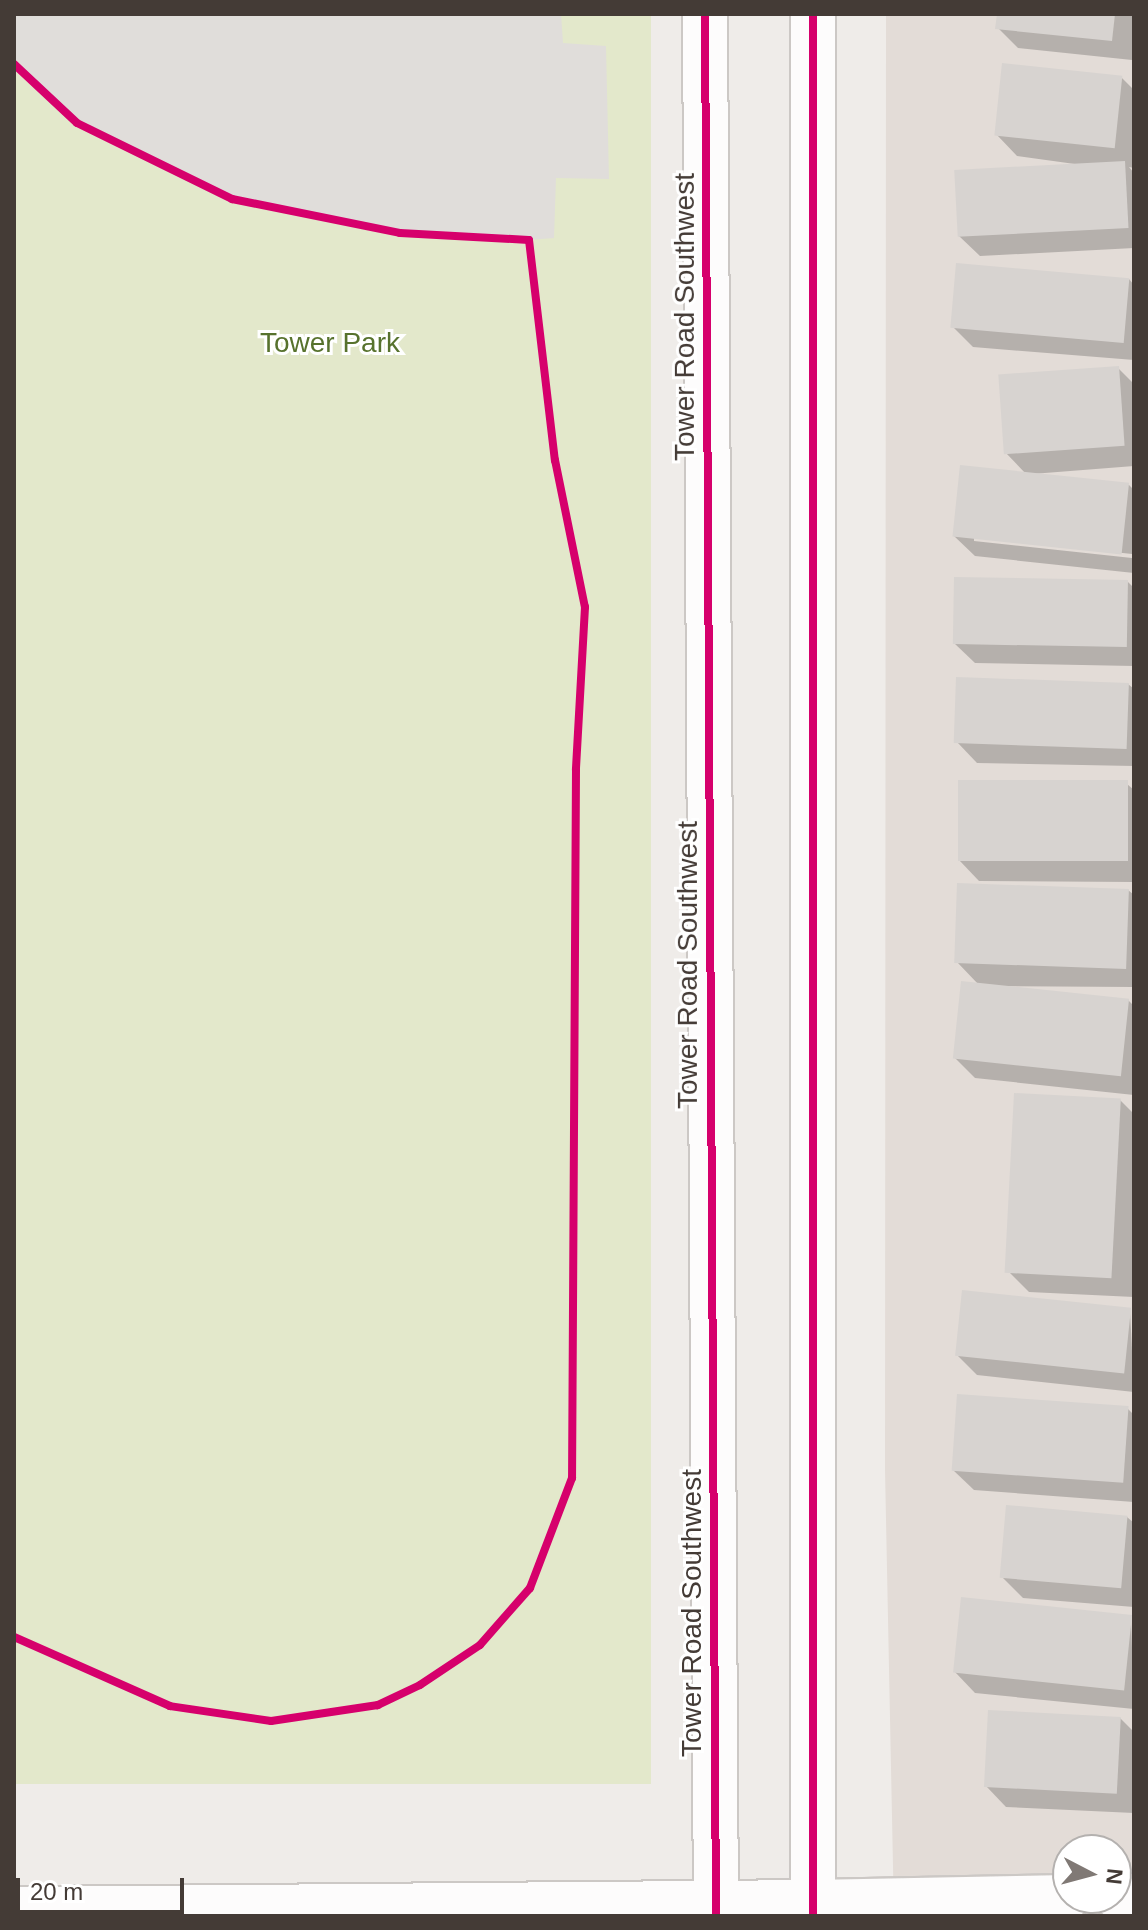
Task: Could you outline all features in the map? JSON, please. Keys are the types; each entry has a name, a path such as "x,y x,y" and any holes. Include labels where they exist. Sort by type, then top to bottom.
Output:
{"street":[{"name":"Tower Road Southwest","path":"705,14 716,1910"},
{"path":"813,14 813,1909"},
{"path":"14,1909 813,1909 1052,1898"}],"shaded area":[{"path":"14,14 561,14 563,43 606,46 609,179 556,178 554,238 529,240 400,233 232,199 77,123 14,64"},
{"path":"886,14 1134,14 1134,1916 894,1916 885,1470"}],"green space":[{"name":"Tower Park","path":"14,14 651,14 651,1784 14,1784"}],"building":[{"path":"997,14 1115,14 1112,41 995,29"},
{"path":"1002,63 1122,76 1115,148 994,136"},
{"path":"1125,161 1129,228 958,237 954,170"},
{"path":"956,263 1129,278 1124,343 950,328"},
{"path":"1119,366 1125,446 1004,454 998,374"},
{"path":"960,465 1129,483 1122,554 952,537"},
{"path":"954,577 1128,580 1127,647 953,644"},
{"path":"956,677 1129,683 1127,749 954,743"},
{"path":"958,780 1128,780 1128,861 958,861"},
{"path":"957,883 1129,889 1126,969 954,963"},
{"path":"961,981 1129,999 1121,1076 953,1059"},
{"path":"1014,1093 1121,1099 1111,1278 1005,1273"},
{"path":"962,1290 1131,1308 1124,1373 955,1356"},
{"path":"957,1394 1129,1406 1123,1483 952,1471"},
{"path":"1006,1505 1128,1516 1121,1588 1000,1578"},
{"path":"961,1597 1132,1615 1124,1691 953,1673"},
{"path":"988,1710 1121,1717 1117,1794 984,1787"}],"cycle path":[{"path":"705,14 716,1916"},
{"path":"813,14 813,1916"},
{"path":"14,64 77,123 232,199 400,233 529,240 555,460 585,607 576,770 572,1478 530,1588 480,1645 420,1685 378,1705 271,1721 170,1706 14,1637"}]}
